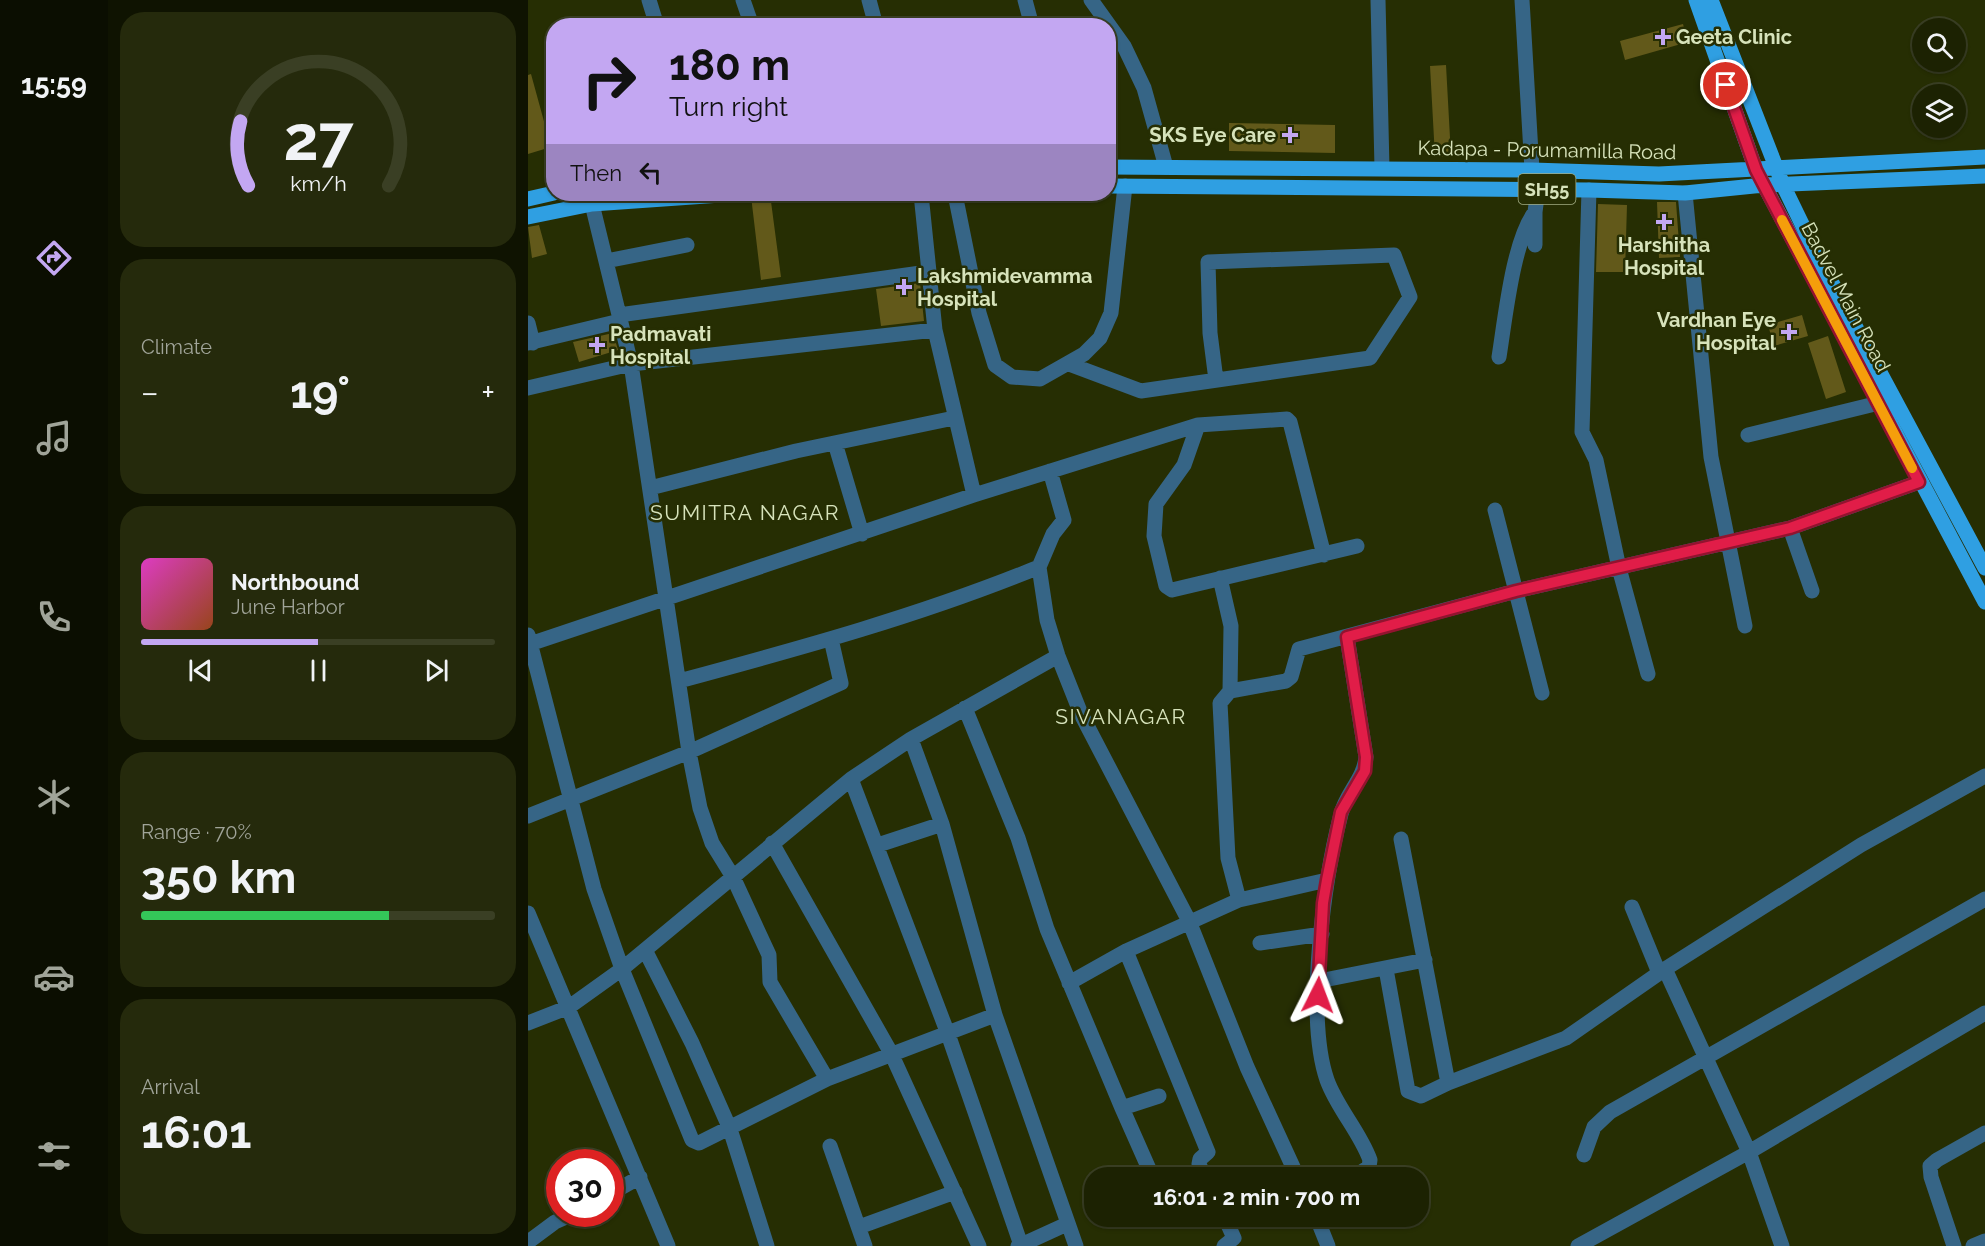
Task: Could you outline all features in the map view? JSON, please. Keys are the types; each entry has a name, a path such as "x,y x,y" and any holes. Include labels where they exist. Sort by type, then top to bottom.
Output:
{"main road":[{"name":"Badvel Main Road","path":"1696,0 1756,170 1919,482 1985,602"},
{"name":"Badvel Main Road","path":"1711,0 1783,185 1817,255 1985,568"},
{"name":"Kadapa - Porumamilla Road","path":"1116,167 1382,168 1659,174 1985,158"},
{"name":"SH55","path":"1116,186 1538,189 1685,193 1764,185 1985,176"},
{"path":"528,199 546,195"},
{"path":"528,217 592,204 635,201"}],"street":[{"path":"649,0 655,18"},
{"path":"743,0 749,18"},
{"path":"869,0 874,18"},
{"path":"1025,0 1030,18"},
{"path":"1378,0 1382,168"},
{"path":"1522,0 1532,170"},
{"path":"1097,1 1107,18"},
{"path":"1116,33 1144,88 1166,167"},
{"path":"956,201 979,313 994,365 1012,377 1040,379 1069,364 1100,338 1111,313 1125,186"},
{"path":"1535,245 1538,189"},
{"path":"1589,190 1582,432 1596,460 1619,568 1648,674"},
{"path":"1685,193 1712,457 1745,626"},
{"path":"922,201 935,330 974,495"},
{"path":"592,204 631,364 689,752 700,808 712,843 732,877 769,955 770,982 827,1079"},
{"path":"1499,357 1508,299 1525,228 1535,212"},
{"path":"606,261 687,244"},
{"path":"1069,364 1141,392 1370,358 1410,297 1394,255 1208,262 1210,333 1216,380"},
{"path":"528,323 530,343 619,318 928,272"},
{"path":"528,388 631,364 935,330"},
{"path":"1748,435 1879,403"},
{"path":"650,488 835,443 954,418"},
{"path":"995,1015 948,1035 891,1053 827,1079 699,1143 692,1140 622,969 594,889 568,799 529,639 666,600 974,495 1198,425 1287,419 1290,422 1324,555"},
{"path":"1198,425 1184,465 1156,504 1154,536 1166,586 1172,590 1357,546"},
{"path":"835,443 862,534"},
{"path":"1050,471 1064,520 1053,534 1039,567 1047,620 1058,656 1081,714 1189,921 1247,1067 1293,1167"},
{"path":"1230,691 1286,681 1291,677 1299,650 1516,591 1790,528 1919,482"},
{"path":"1496,510 1542,693"},
{"path":"1790,528 1812,591"},
{"path":"679,681 831,639 963,598 1039,567"},
{"path":"1220,578 1230,626 1230,691 1220,703 1228,858 1239,900"},
{"path":"1347,637 1366,757 1365,771 1341,812 1327,880 1318,1009 1327,1082 1370,1160 1369,1167"},
{"path":"528,816 689,752 840,683 831,639"},
{"path":"528,1023 569,1007 622,969 851,779 911,739 1058,656"},
{"path":"965,708 1018,838 1038,905 1122,1108 1149,1167"},
{"path":"911,739 942,824 995,1015 1076,1246"},
{"path":"1386,969 1408,1091 1421,1096 1448,1083 1566,1038 1662,971 1861,845 1985,776"},
{"path":"851,779 948,1035 1019,1245 1067,1224"},
{"path":"878,846 942,824"},
{"path":"1401,839 1448,1083"},
{"path":"772,843 891,1053 979,1246"},
{"path":"1069,982 1126,951 1239,900 1327,880"},
{"path":"1584,1155 1594,1127 1610,1112 1985,899"},
{"path":"1632,907 1749,1152 1782,1246"},
{"path":"528,913 569,1007 606,1104 669,1246"},
{"path":"1260,943 1322,934"},
{"path":"645,950 692,1043 730,1129 767,1246"},
{"path":"1126,951 1208,1152 1200,1158 1200,1167"},
{"path":"1319,981 1425,960"},
{"path":"1578,1246 1749,1152 1985,1013"},
{"path":"1122,1108 1159,1096"},
{"path":"1954,1246 1931,1177 1930,1166 1985,1133"},
{"path":"830,1146 865,1246"},
{"path":"624,1186 640,1177"},
{"path":"859,1227 955,1192"},
{"path":"528,1242 548,1227"},
{"path":"1224,1246 1234,1238 1229,1227"},
{"path":"1320,1227 1328,1246"},
{"path":"1973,1246 1985,1241"}],"building":[{"path":"1683,24 1688,42 1625,60 1620,41"},
{"path":"1446,65 1451,156 1435,157 1430,66"},
{"path":"531,74 546,129 546,149 528,154 528,75"},
{"path":"1229,123 1335,125 1335,153 1229,151"},
{"path":"752,201 771,201 781,277 761,280"},
{"path":"1657,202 1676,202 1680,257 1659,258"},
{"path":"1598,204 1627,205 1625,272 1596,272"},
{"path":"539,225 547,254 532,258 528,227"},
{"path":"920,283 924,321 881,326 876,289"},
{"path":"1802,315 1808,336 1774,346 1768,325"},
{"path":"613,333 618,350 579,362 573,342"},
{"path":"1828,336 1846,392 1826,399 1808,343"}],"slow traffic":[{"path":"1782,220 1912,468"}],"place":[{"name":"Geeta Clinic","path":"1663,37"},
{"name":"SKS Eye Care","path":"1290,135"},
{"name":"Harshitha Hospital","path":"1664,222"},
{"name":"Lakshmidevamma Hospital","path":"904,287"},
{"name":"Vardhan Eye Hospital","path":"1789,332"},
{"name":"Padmavati Hospital","path":"597,345"}],"district":[{"name":"SUMITRA NAGAR","path":"745,512"},
{"name":"SIVANAGAR","path":"1121,716"}],"route":[{"path":"1318,995 1323,903 1341,812 1351,791 1365,771 1366,757 1347,637 1516,591 1790,528 1919,482 1756,170 1726,85"}]}
